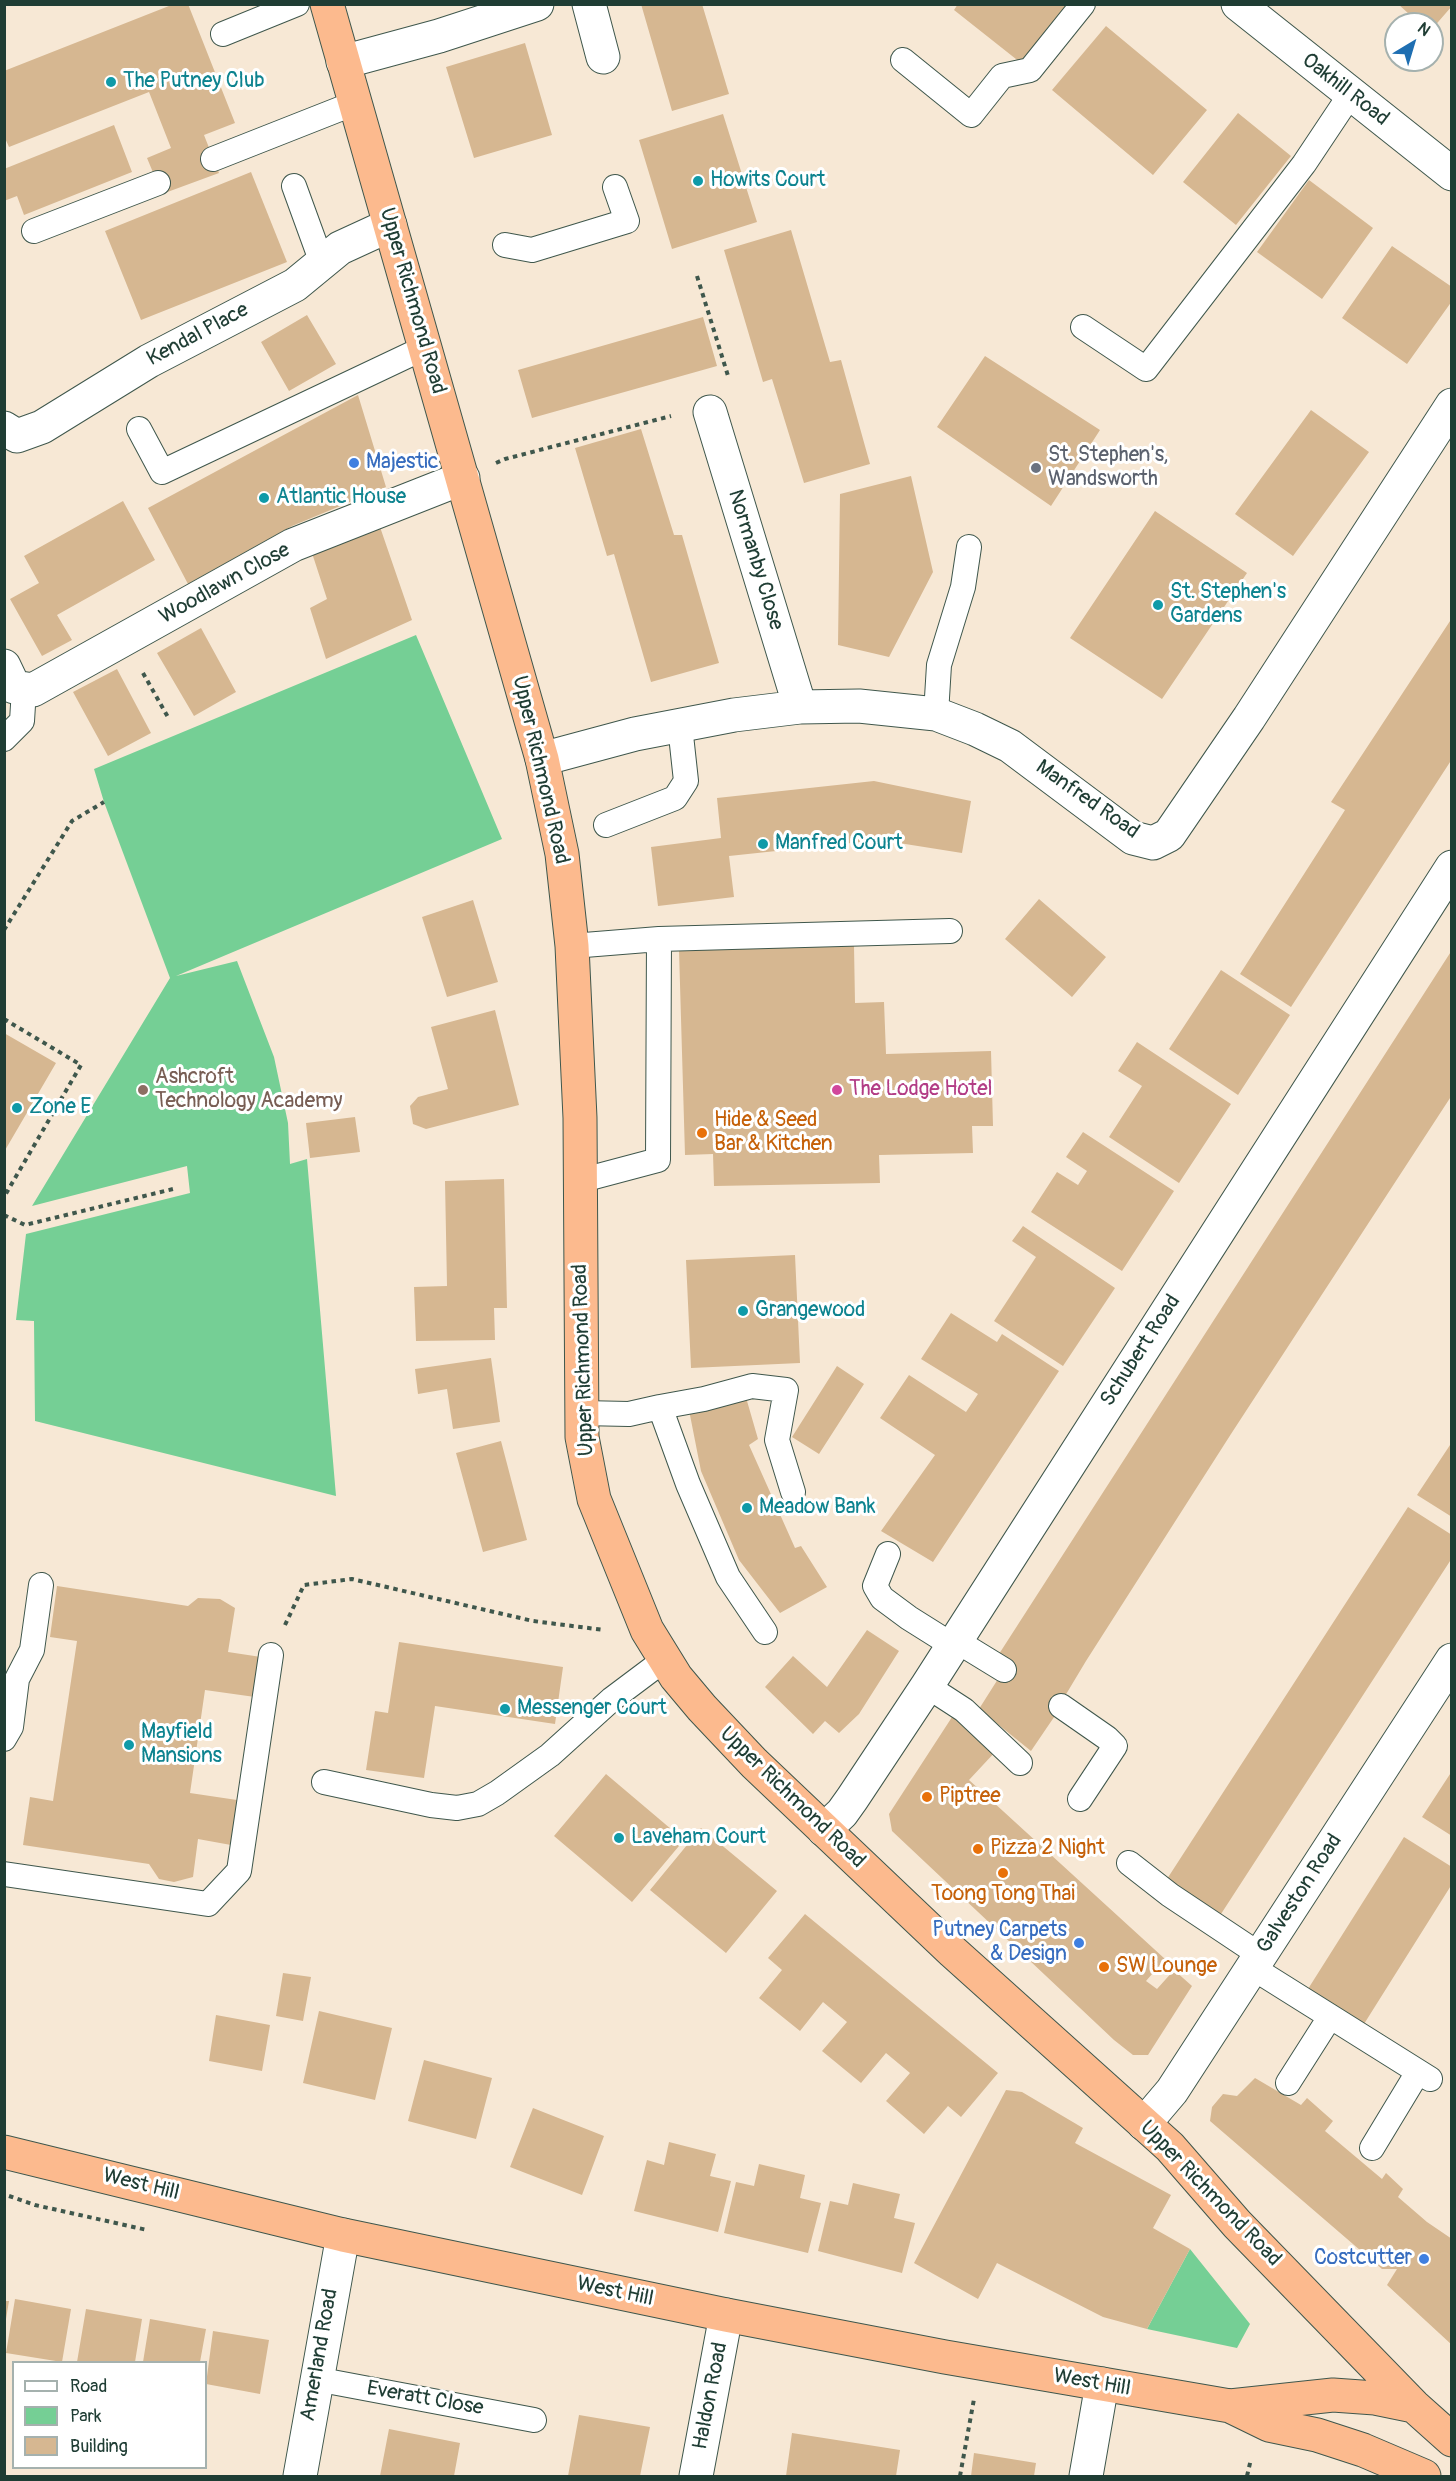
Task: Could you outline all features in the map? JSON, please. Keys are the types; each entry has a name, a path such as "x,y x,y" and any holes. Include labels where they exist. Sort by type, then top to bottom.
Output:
{"highway":[{"name":"Upper Richmond Road","path":"327,4 426,347 477,472 562,854 572,946 579,1118 582,1437 594,1499 647,1630 664,1660 702,1708 824,1830 953,1952 1170,2147 1237,2224 1414,2406 1451,2438"},
{"name":"West Hill","path":"4,2152 343,2235 726,2315 1230,2406 1269,2424 1317,2435 1363,2450 1424,2476"},
{"name":"West Hill","path":"1230,2406 1275,2399 1304,2399 1333,2395 1375,2398 1414,2406"}],"street":[{"path":"343,62 439,36 537,4"},
{"path":"589,4 603,57"},
{"name":"Oakhill Road","path":"1238,4 1452,174"},
{"name":"Kendal Place","path":"4,428 17,436 42,427 149,361 295,285 340,248 390,225"},
{"name":"Manfred Road","path":"542,759 635,734 734,715 800,707 859,705 936,714 1010,746 1133,838 1153,843 1169,835 1261,700 1452,405"},
{"name":"Normanby Close","path":"710,412 800,707"},
{"name":"Woodlawn Close","path":"14,677 33,690 125,641 293,545 477,472"},
{"name":"Schubert Road","path":"824,1830 842,1813 927,1686 1452,867"},
{"name":"Galveston Road","path":"1144,2124 1172,2091 1452,1659"},
{"name":"Amerland Road","path":"300,2476 315,2379 343,2235"},
{"name":"Haldon Road","path":"696,2476 726,2315"},
{"path":"1086,2476 1102,2384"}],"lane":[{"path":"224,34 297,4"},
{"path":"903,60 971,115 1002,76 1030,70 1083,4"},
{"path":"1083,327 1146,369 1304,164 1350,95"},
{"path":"213,159 356,103"},
{"path":"34,231 158,183"},
{"path":"294,186 322,262"},
{"path":"505,245 532,250 627,221 615,187"},
{"path":"139,429 162,471 426,347"},
{"path":"936,714 939,665 963,587 969,547"},
{"path":"4,739 22,721 14,677"},
{"path":"606,825 675,798 686,781 680,726"},
{"path":"572,946 659,939 950,932"},
{"path":"579,1181 658,1160 659,939"},
{"path":"582,1413 629,1414 704,1399 752,1386 786,1390 777,1440 793,1492"},
{"path":"660,1407 688,1484 728,1576 765,1632"},
{"path":"888,1554 875,1586 882,1598 909,1618 1004,1670"},
{"path":"4,1739 11,1726 17,1679 32,1650 41,1585"},
{"path":"4,1874 208,1905 239,1871 271,1655"},
{"path":"324,1782 457,1808 478,1804 550,1755 612,1699 664,1660"},
{"path":"927,1686 964,1710 1020,1763"},
{"path":"1061,1706 1115,1746 1080,1799"},
{"path":"1129,1863 1330,2017 1424,2075 1372,2148"},
{"path":"1288,2083 1330,2017"},
{"name":"Everatt Close","path":"315,2379 534,2420"}],"path":[{"path":"477,472 506,459 687,412 710,412 736,402 697,276"},
{"path":"125,641 169,719"},
{"path":"4,930 72,821 104,802"},
{"path":"4,1019 81,1065 4,1197"},
{"path":"4,1215 25,1225 173,1189"},
{"path":"271,1655 304,1585 352,1579 533,1621 603,1630"},
{"path":"960,2476 975,2390"}],"green space":[{"name":"Ashcroft Technology Academy","path":"416,635 502,839 176,976 237,961 274,1057 288,1123 290,1164 307,1159 336,1496 35,1421 34,1321 16,1320 26,1234 190,1193 187,1166 32,1206 170,978 104,802 94,769"},
{"path":"1190,2249 1250,2324 1237,2348 1147,2329"}],"building":[{"name":"The Putney Club","path":"174,4 188,4 235,123 204,135 219,173 162,194 147,158 171,148 149,92 9,147 4,136 4,71"},
{"path":"641,4 702,4 729,94 672,111"},
{"path":"958,4 1067,4 1021,63 954,10"},
{"path":"1398,4 1452,4 1444,15 1444,12 1407,12"},
{"path":"1106,26 1207,110 1153,175 1052,90"},
{"path":"525,43 552,135 474,158 446,67"},
{"path":"1238,113 1291,156 1236,225 1183,182"},
{"name":"Howits Court","path":"723,114 757,222 672,249 639,140"},
{"path":"114,125 132,172 24,215 17,196 4,201 4,169"},
{"path":"251,172 287,262 141,320 105,231"},
{"path":"1309,180 1373,228 1322,299 1257,252"},
{"path":"791,230 830,362 841,360 870,464 804,483 772,379 763,382 724,250"},
{"path":"1392,246 1452,287 1452,301 1407,364 1342,318"},
{"path":"307,315 336,364 289,391 261,342"},
{"path":"703,317 717,366 532,418 518,370"},
{"name":"St. Stephen's, Wandsworth","path":"985,356 1100,430 1051,506 937,427"},
{"name":"Atlantic House","path":"358,395 386,487 292,526 188,584 148,508"},
{"path":"1311,410 1369,452 1293,556 1235,514"},
{"path":"641,429 674,535 682,535 719,663 651,682 614,554 607,556 575,448"},
{"path":"911,476 933,572 889,657 838,645 840,494"},
{"path":"123,501 155,560 57,615 72,640 42,656 10,599 39,583 24,556"},
{"name":"St. Stephen's Gardens","path":"1155,511 1247,573 1162,699 1070,638"},
{"path":"380,527 412,620 326,659 310,608 327,599 312,553"},
{"path":"1452,618 1452,759 1291,1007 1240,974 1345,810 1331,802"},
{"path":"201,628 236,692 194,716 157,653"},
{"path":"117,669 151,733 108,756 73,692"},
{"name":"Manfred Court","path":"874,781 971,801 962,853 880,840 729,856 734,897 658,906 651,847 721,838 717,798"},
{"path":"1039,899 1106,957 1072,997 1005,939"},
{"path":"473,900 498,982 447,997 422,917"},
{"name":"The Lodge Hotel","path":"854,946 855,1003 884,1002 886,1054 991,1051 993,1126 972,1126 973,1153 879,1155 880,1183 714,1186 713,1154 685,1155 679,950"},
{"path":"1452,950 1452,1095 1231,1434 1086,1661 1065,1696 1067,1698 1031,1751 979,1709 1010,1660 999,1654"},
{"path":"1221,970 1290,1015 1238,1095 1169,1049"},
{"path":"495,1010 519,1105 426,1129 413,1124 410,1106 418,1097 448,1089 431,1027"},
{"name":"Zone E","path":"4,1033 56,1063 4,1152"},
{"path":"1137,1042 1231,1104 1179,1183 1109,1137 1142,1086 1118,1071"},
{"path":"355,1117 360,1152 310,1158 306,1123"},
{"path":"1083,1132 1174,1191 1122,1271 1031,1212 1057,1172 1078,1185 1087,1171 1066,1157"},
{"path":"504,1179 507,1308 494,1308 495,1340 416,1341 414,1287 447,1286 445,1181"},
{"path":"1023,1226 1115,1288 1063,1366 994,1321 1036,1257 1012,1241"},
{"name":"Grangewood","path":"795,1255 800,1363 691,1368 686,1260"},
{"path":"951,1313 997,1342 1002,1334 1059,1371 933,1562 881,1531 935,1455 880,1418 909,1375 966,1412 978,1394 921,1359"},
{"path":"491,1358 500,1422 453,1429 447,1389 418,1394 415,1369"},
{"path":"837,1366 864,1384 819,1454 792,1437"},
{"name":"Meadow Bank","path":"745,1394 758,1439 749,1445 795,1548 801,1546 827,1587 780,1613 739,1560 701,1471 689,1410"},
{"path":"501,1441 527,1540 483,1552 456,1453"},
{"path":"1452,1442 1452,1517 1417,1495"},
{"path":"1408,1507 1452,1535 1452,1558 1221,1914 1167,1879"},
{"name":"Mayfield Mansions","path":"57,1586 188,1606 198,1598 220,1599 235,1608 228,1652 261,1657 255,1697 205,1690 190,1793 237,1800 231,1845 198,1839 193,1877 174,1882 159,1879 149,1864 23,1845 30,1797 53,1801 77,1641 50,1637"},
{"path":"867,1630 899,1651 859,1714 839,1733 825,1721 813,1734 765,1687 793,1656 827,1687"},
{"name":"Messenger Court","path":"399,1642 563,1667 555,1724 435,1706 424,1778 366,1770 375,1711 388,1713"},
{"path":"954,1714 996,1751 969,1780 1165,1959 1146,1981 1157,1989 1174,1970 1192,1986 1148,2055 1133,2055 1114,2040 892,1831 889,1814"},
{"path":"1452,1771 1452,1836 1422,1817"},
{"name":"Laveham Court","path":"606,1774 684,1840 632,1902 554,1836"},
{"path":"701,1828 777,1891 726,1953 650,1890"},
{"path":"1404,1837 1452,1867 1452,1884 1364,2024 1308,1989"},
{"path":"805,1914 998,2073 961,2117 948,2106 924,2134 886,2101 910,2073 886,2053 861,2083 822,2051 847,2022 823,2002 800,2031 759,1998 782,1970 768,1958"},
{"path":"283,1973 311,1977 303,2021 276,2016"},
{"path":"319,2011 392,2028 375,2100 303,2083"},
{"path":"216,2015 270,2025 262,2071 209,2061"},
{"path":"424,2060 492,2078 476,2139 408,2121"},
{"path":"1255,2078 1301,2105 1307,2098 1333,2121 1325,2131 1382,2179 1386,2173 1403,2189 1398,2197 1427,2222 1452,2239 1452,2345 1387,2285 1397,2269 1382,2269 1210,2121 1212,2107 1223,2094 1237,2096"},
{"path":"1006,2090 1022,2092 1083,2128 1075,2143 1171,2195 1153,2228 1190,2249 1147,2329 1103,2317 997,2263 978,2299 914,2263"},
{"path":"533,2108 604,2136 582,2195 510,2167"},
{"path":"669,2142 716,2154 710,2176 731,2181 718,2232 634,2211 647,2160 664,2165"},
{"path":"759,2164 805,2175 800,2198 821,2203 808,2253 724,2233 736,2182 754,2186"},
{"path":"853,2183 900,2194 894,2218 915,2223 902,2273 818,2251 830,2201 848,2205"},
{"path":"15,2299 71,2309 62,2361 6,2353"},
{"path":"4,2301 9,2301 6,2319 4,2319"},
{"path":"86,2309 142,2319 135,2361 77,2361"},
{"path":"150,2319 206,2329 200,2361 143,2361"},
{"path":"213,2331 269,2340 260,2394 207,2384"},
{"path":"579,2415 650,2427 640,2476 568,2476"},
{"path":"389,2429 460,2443 454,2476 380,2476"},
{"path":"792,2433 900,2450 896,2476 786,2476"},
{"path":"974,2453 1036,2463 1034,2476 971,2476"}],"place":[{"name":"The Putney Club","path":"111,82"},
{"name":"Howits Court","path":"698,181"},
{"name":"Majestic","path":"354,463"},
{"name":"St. Stephen's, Wandsworth","path":"1036,468"},
{"name":"Atlantic House","path":"264,498"},
{"name":"St. Stephen's Gardens","path":"1158,605"},
{"name":"Manfred Court","path":"763,844"},
{"name":"Ashcroft Technology Academy","path":"143,1090"},
{"name":"The Lodge Hotel","path":"837,1090"},
{"name":"Zone E","path":"17,1108"},
{"name":"Hide & Seed Bar & Kitchen","path":"702,1133"},
{"name":"Grangewood","path":"743,1311"},
{"name":"Meadow Bank","path":"747,1508"},
{"name":"Messenger Court","path":"505,1709"},
{"name":"Mayfield Mansions","path":"129,1745"},
{"name":"Piptree","path":"927,1797"},
{"name":"Laveham Court","path":"619,1838"},
{"name":"Pizza 2 Night","path":"978,1849"},
{"name":"Toong Tong Thai","path":"1003,1873"},
{"name":"Putney Carpets & Design","path":"1079,1943"},
{"name":"SW Lounge","path":"1104,1967"},
{"name":"Costcutter","path":"1424,2259"}]}
